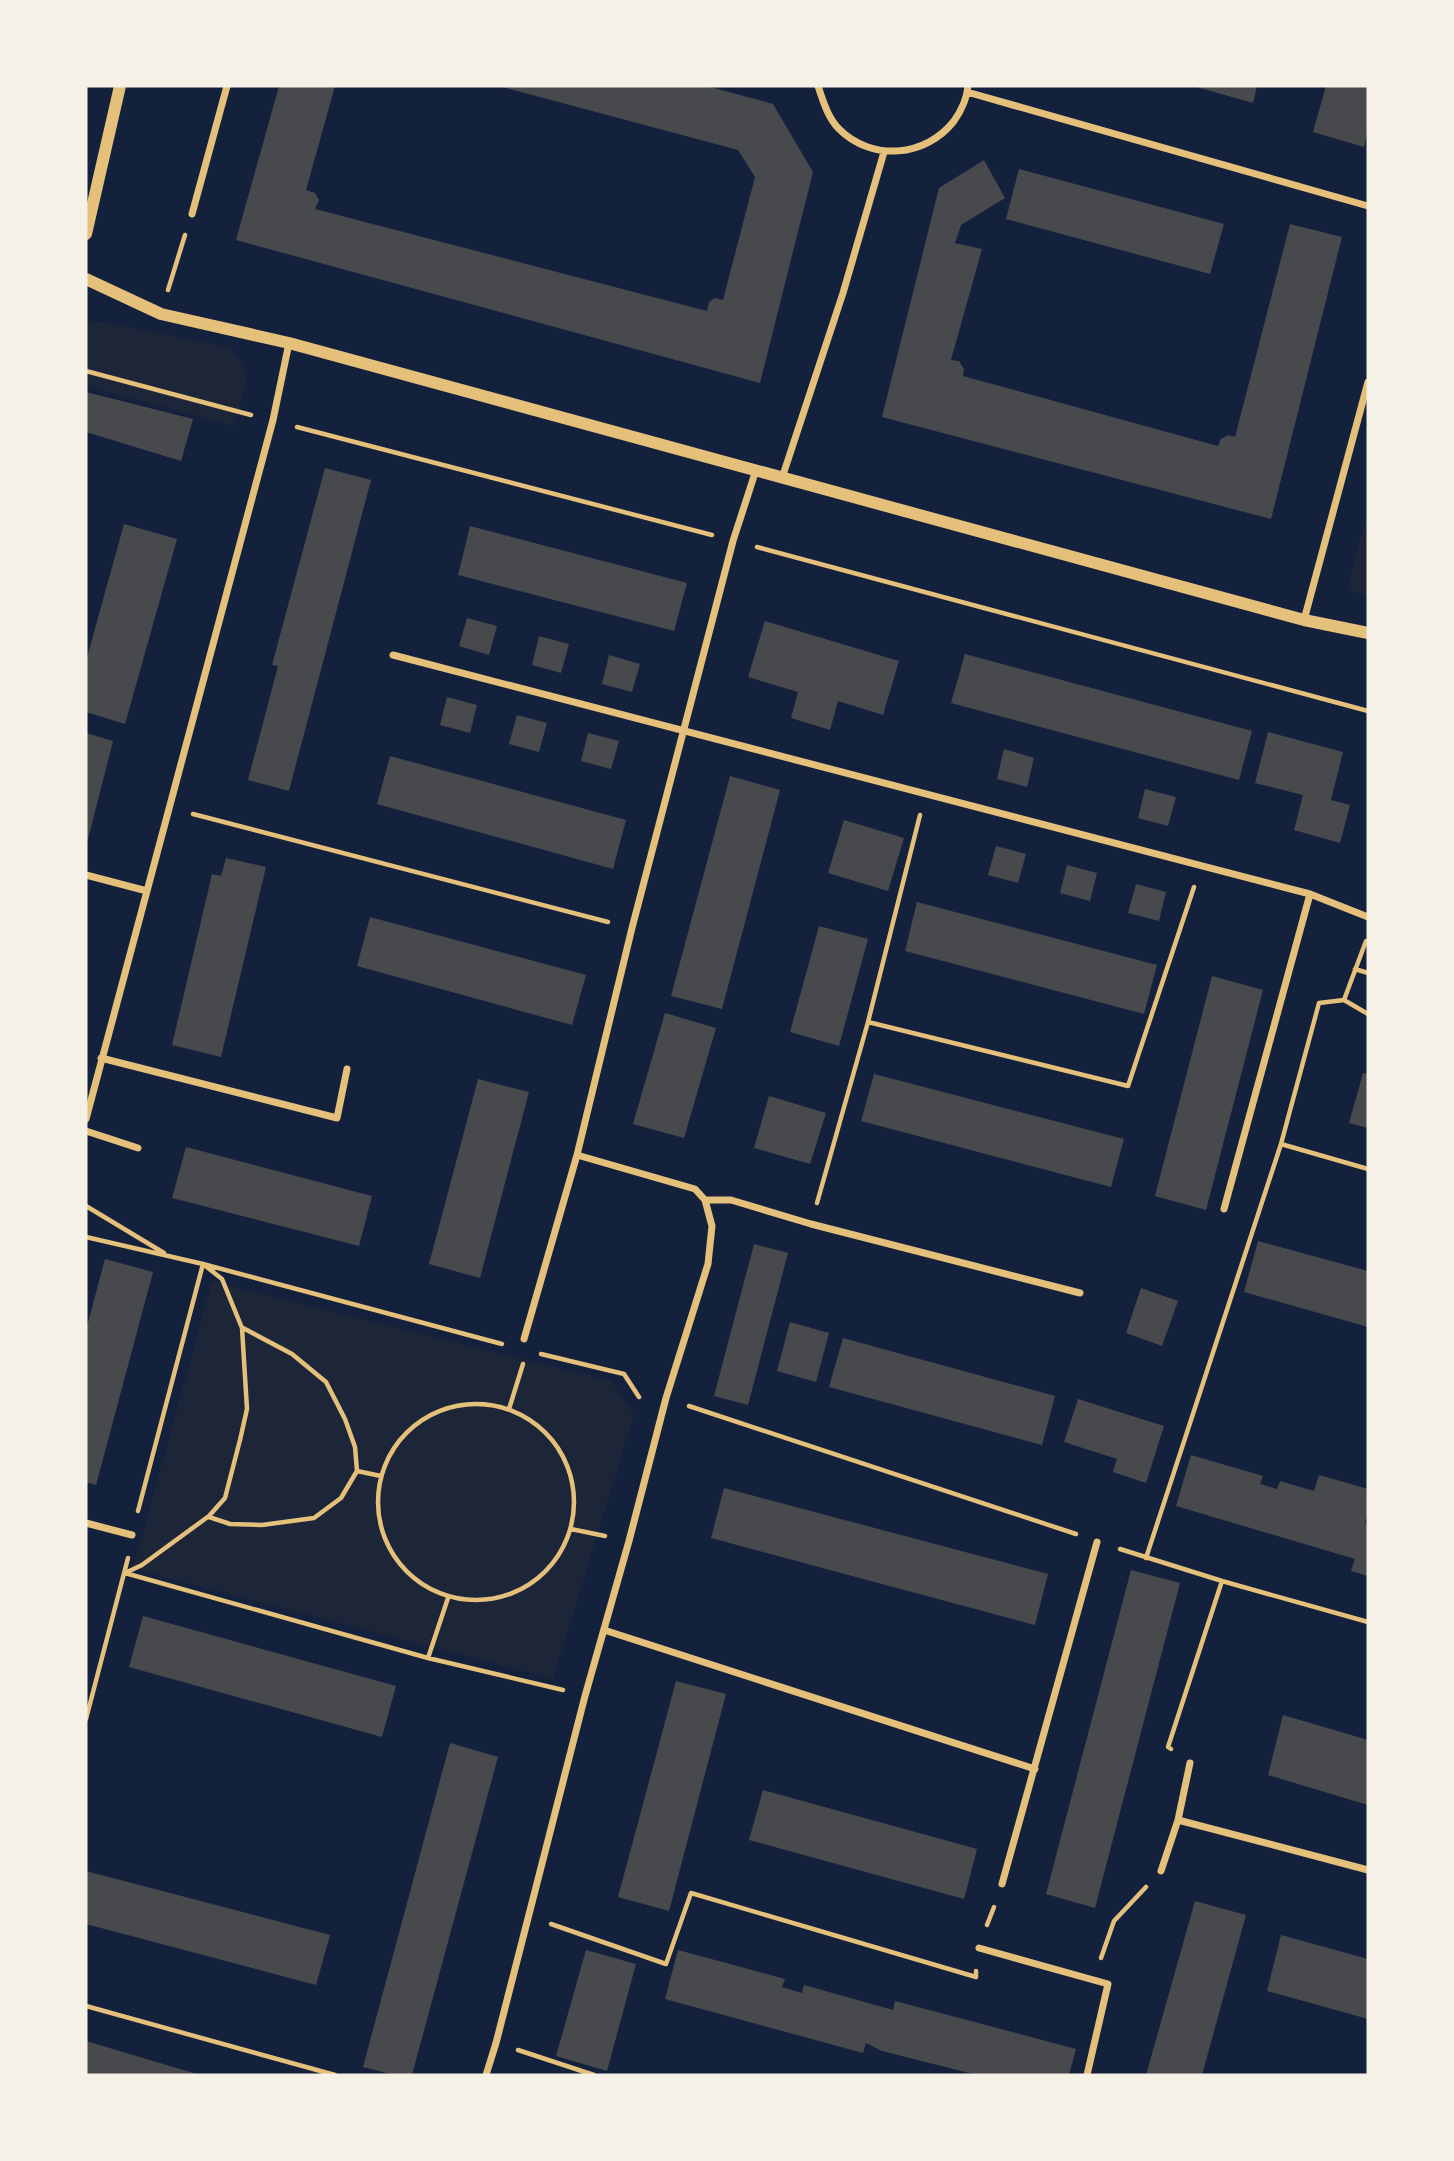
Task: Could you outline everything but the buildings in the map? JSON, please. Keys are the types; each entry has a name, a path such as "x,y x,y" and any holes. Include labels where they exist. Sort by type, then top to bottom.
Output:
{"street":[{"path":"86,233 121,86"},
{"path":"192,214 227,86"},
{"path":"818,86 824,107 838,129 859,144 884,152 906,151 928,144 946,131 959,113 967,89 1368,206"},
{"path":"782,479 843,293 884,152"},
{"path":"86,279 161,314 289,343 1304,620 1368,633"},
{"path":"86,1119 273,420 289,343"},
{"path":"1304,620 1368,382"},
{"path":"524,1339 577,1155 632,928 733,541 756,470"},
{"path":"393,655 1310,894 1368,917"},
{"path":"86,874 147,891"},
{"path":"1224,1209 1310,894"},
{"path":"101,1059 337,1118 347,1069"},
{"path":"86,1131 138,1148"},
{"path":"486,2075 666,1398 708,1264 712,1226 705,1200 695,1189 577,1155"},
{"path":"705,1200 731,1200 811,1224 1080,1293"},
{"path":"86,1523 132,1535"},
{"path":"1002,1884 1097,1542"},
{"path":"604,1630 1035,1769"},
{"path":"1161,1871 1178,1820 1190,1763"},
{"path":"1178,1820 1368,1870"},
{"path":"979,1948 1108,1984 1087,2075"}],"path":[{"path":"161,314 192,214"},
{"path":"811,1224 926,793"},
{"path":"169,808 632,928"},
{"path":"867,1022 1128,1086 1201,866"},
{"path":"1344,1000 1368,933"},
{"path":"1355,969 1368,973"},
{"path":"1146,1558 1281,1144 1319,1003 1344,1000 1368,1014"},
{"path":"1281,1144 1368,1169"},
{"path":"86,1206 168,1256"},
{"path":"86,1237 203,1264 624,1374 659,1428"},
{"path":"125,1573 142,1565 209,1516 225,1498 247,1409 242,1328 222,1279 203,1264"},
{"path":"86,1719 203,1264"},
{"path":"209,1516 230,1524 262,1525 314,1517 341,1498 357,1471 355,1447 345,1419 326,1382 292,1354 242,1328"},
{"path":"509,1409 524,1359 524,1339"},
{"path":"666,1398 1146,1558 1368,1622"},
{"path":"476,1403 509,1409 542,1429 567,1465 575,1500 571,1529 557,1560 528,1587 499,1599 448,1598 410,1576 389,1549 379,1522 378,1494 381,1476 390,1453 417,1423 449,1407 476,1403"},
{"path":"357,1471 381,1476"},
{"path":"571,1529 629,1541"},
{"path":"125,1573 428,1658 585,1696"},
{"path":"1190,1763 1168,1747 1222,1581"},
{"path":"428,1658 448,1598"},
{"path":"1093,1979 1114,1921 1161,1871"},
{"path":"527,1916 666,1964 691,1894 976,1977"},
{"path":"86,2006 335,2075"},
{"path":"496,2043 594,2075"}],"shaded area":[{"path":"86,321 105,322 230,347 248,373 234,426 86,386"},
{"path":"1368,510 1368,596 1347,590"},
{"path":"212,1281 612,1381 634,1415 553,1679 133,1569"}]}
